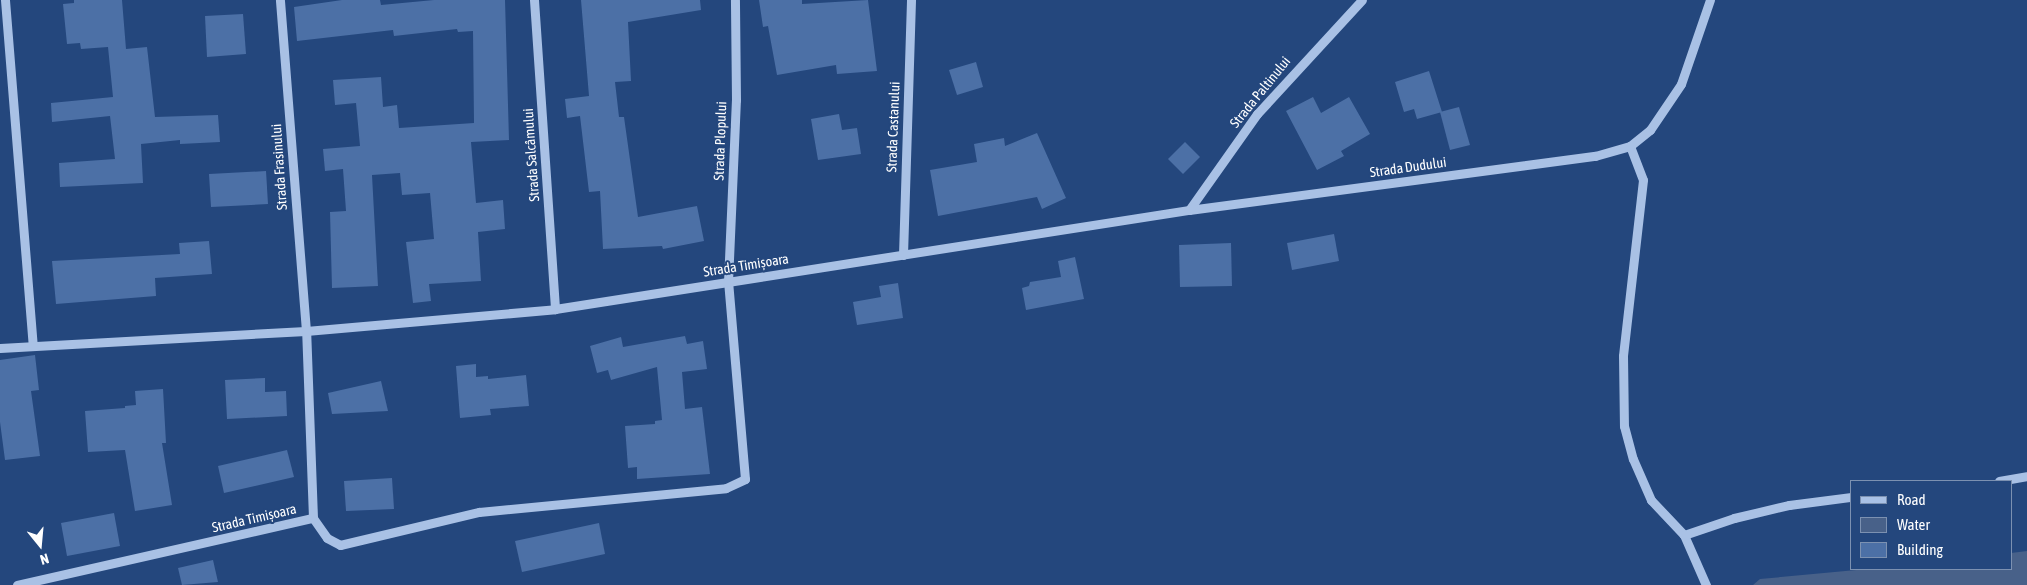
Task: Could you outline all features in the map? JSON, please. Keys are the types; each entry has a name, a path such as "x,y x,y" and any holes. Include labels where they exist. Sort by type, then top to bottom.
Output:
{"street":[{"path":"5,0 34,345"},
{"name":"Strada Frasinului","path":"280,0 306,331"},
{"name":"Strada Salcâmului","path":"534,0 555,309"},
{"name":"Strada Plopului","path":"313,518 327,538 340,545 479,512 738,485 745,479 746,464 728,282 736,100 735,0"},
{"name":"Strada Castanului","path":"903,255 911,0"},
{"name":"Strada Paltinului","path":"1189,210 1257,114 1362,0"},
{"name":"Strada Dudului","path":"1189,210 1595,156 1630,146 1650,130 1682,84 1710,0"},
{"path":"1630,146 1643,180 1623,356 1624,426 1642,480 1651,500 1684,535 1706,585"},
{"name":"Strada Timișoara","path":"0,348 306,331 555,309 1189,210"},
{"name":"Strada Timișoara","path":"17,585 313,518 306,331"},
{"path":"2005,480 2027,476"},
{"path":"1684,535 1734,518 1789,505 1850,497"}],"water":[{"path":"2027,551 2027,585 1753,585 1760,579 1856,570 2012,570 2012,553"}],"building":[{"path":"74,0 122,0 126,49 147,47 155,117 218,115 220,142 180,144 180,140 141,144 143,183 60,187 59,163 115,159 110,116 52,122 51,103 113,97 108,47 81,49 80,43 67,44 63,4 74,3"},
{"path":"342,0 380,0 381,5 434,0 505,0 509,140 471,142 476,203 503,200 505,229 478,232 481,281 429,284 431,301 413,303 406,242 434,239 430,193 402,195 400,173 372,175 378,286 332,288 330,212 346,211 343,169 325,171 323,149 360,146 356,103 335,105 333,80 381,77 383,107 397,105 399,128 474,123 473,31 458,32 457,29 394,36 393,30 297,41 294,7"},
{"path":"581,0 700,0 701,10 628,22 631,81 615,82 619,117 624,117 638,217 697,206 704,241 663,249 662,246 603,249 600,191 589,192 580,116 567,118 565,99 589,96"},
{"path":"759,0 802,0 802,4 868,0 877,71 837,74 836,65 777,75 768,26 763,27"},
{"path":"243,14 246,54 207,57 205,16"},
{"path":"976,62 983,87 957,95 949,70"},
{"path":"1429,71 1442,112 1417,119 1414,109 1404,112 1395,82"},
{"path":"1313,97 1321,113 1349,97 1370,134 1341,151 1344,156 1317,170 1286,111"},
{"path":"1459,107 1470,145 1450,150 1440,112"},
{"path":"839,114 842,130 857,128 861,154 818,160 811,119"},
{"path":"1037,133 1066,198 1042,209 1037,197 938,216 930,170 977,162 974,144 1004,138 1005,146"},
{"path":"1185,142 1200,157 1183,174 1168,159"},
{"path":"266,171 268,204 211,207 209,174"},
{"path":"1334,234 1339,261 1292,270 1287,243"},
{"path":"209,241 212,274 155,278 156,296 56,304 52,261 180,254 179,243"},
{"path":"1231,243 1232,286 1180,287 1179,245"},
{"path":"1075,257 1084,299 1026,310 1022,288 1029,286 1030,282 1061,277 1058,261"},
{"path":"898,283 903,318 857,325 853,302 881,297 879,286"},
{"path":"685,336 687,344 703,341 707,369 682,372 685,409 702,407 710,474 637,479 637,467 628,468 625,426 655,424 655,421 662,420 657,367 611,380 608,370 597,373 590,346 621,337 623,347"},
{"path":"35,355 39,390 31,391 40,456 5,460 0,422 0,360"},
{"path":"476,364 476,377 488,376 488,379 526,375 529,406 490,409 491,415 460,418 456,366"},
{"path":"265,378 265,392 286,391 287,416 227,419 225,380"},
{"path":"381,381 388,411 332,414 328,393"},
{"path":"163,389 166,443 162,443 172,505 135,511 125,450 88,452 85,411 125,408 125,406 136,405 135,391"},
{"path":"287,450 294,477 224,493 218,466"},
{"path":"392,478 394,509 346,511 344,481"},
{"path":"114,513 120,546 67,556 61,523"},
{"path":"599,523 605,554 522,572 515,541"},
{"path":"213,560 218,582 182,585 178,568"}]}
